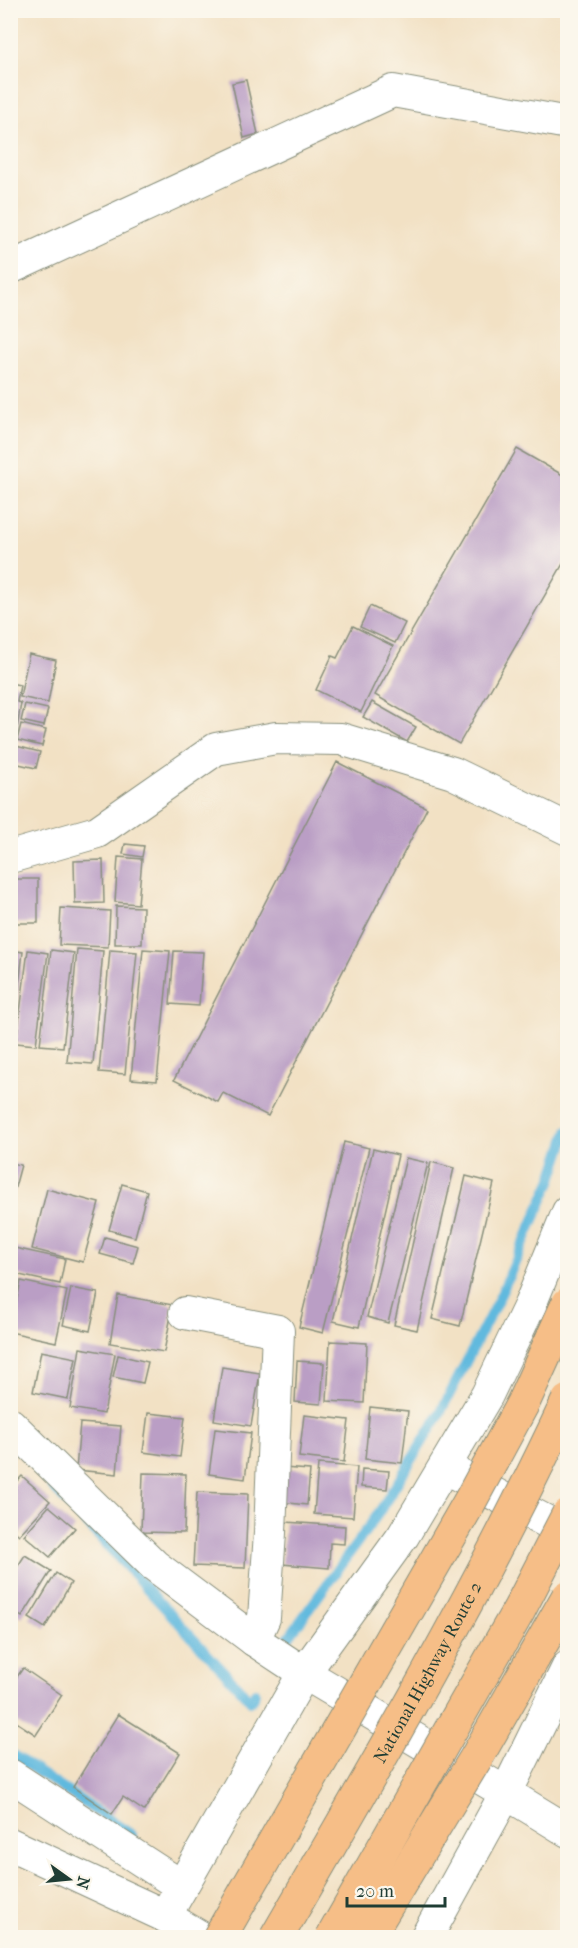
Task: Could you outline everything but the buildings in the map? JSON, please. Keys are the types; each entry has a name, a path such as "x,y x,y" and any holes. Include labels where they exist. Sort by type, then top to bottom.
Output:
{"highway":[{"path":"219,1938 469,1503 523,1402 567,1304"},
{"name":"National Highway Route 2","path":"276,1938 370,1777 476,1583 537,1466 567,1401"},
{"path":"332,1938 519,1610 567,1515"},
{"path":"367,1938 479,1754 567,1597"}],"street":[{"path":"10,268 393,91 567,123"},
{"path":"10,857 97,832 216,749 276,738 341,739 453,773 567,829"},
{"path":"165,1916 304,1673 403,1536 487,1395 526,1315 567,1212"},
{"path":"185,1313 278,1331 270,1533 264,1618 254,1640"},
{"path":"13,1430 154,1565 254,1640 304,1673 567,1831"},
{"path":"445,1468 567,1533"},
{"path":"426,1938 506,1793 567,1667"},
{"path":"10,1775 181,1886"},
{"path":"10,1844 165,1916 202,1938"}],"waterway":[{"path":"288,1638 378,1514 438,1417 501,1294 552,1179 568,1131"},
{"path":"52,1486 251,1701 255,1693"},
{"path":"10,1753 132,1835"}]}
